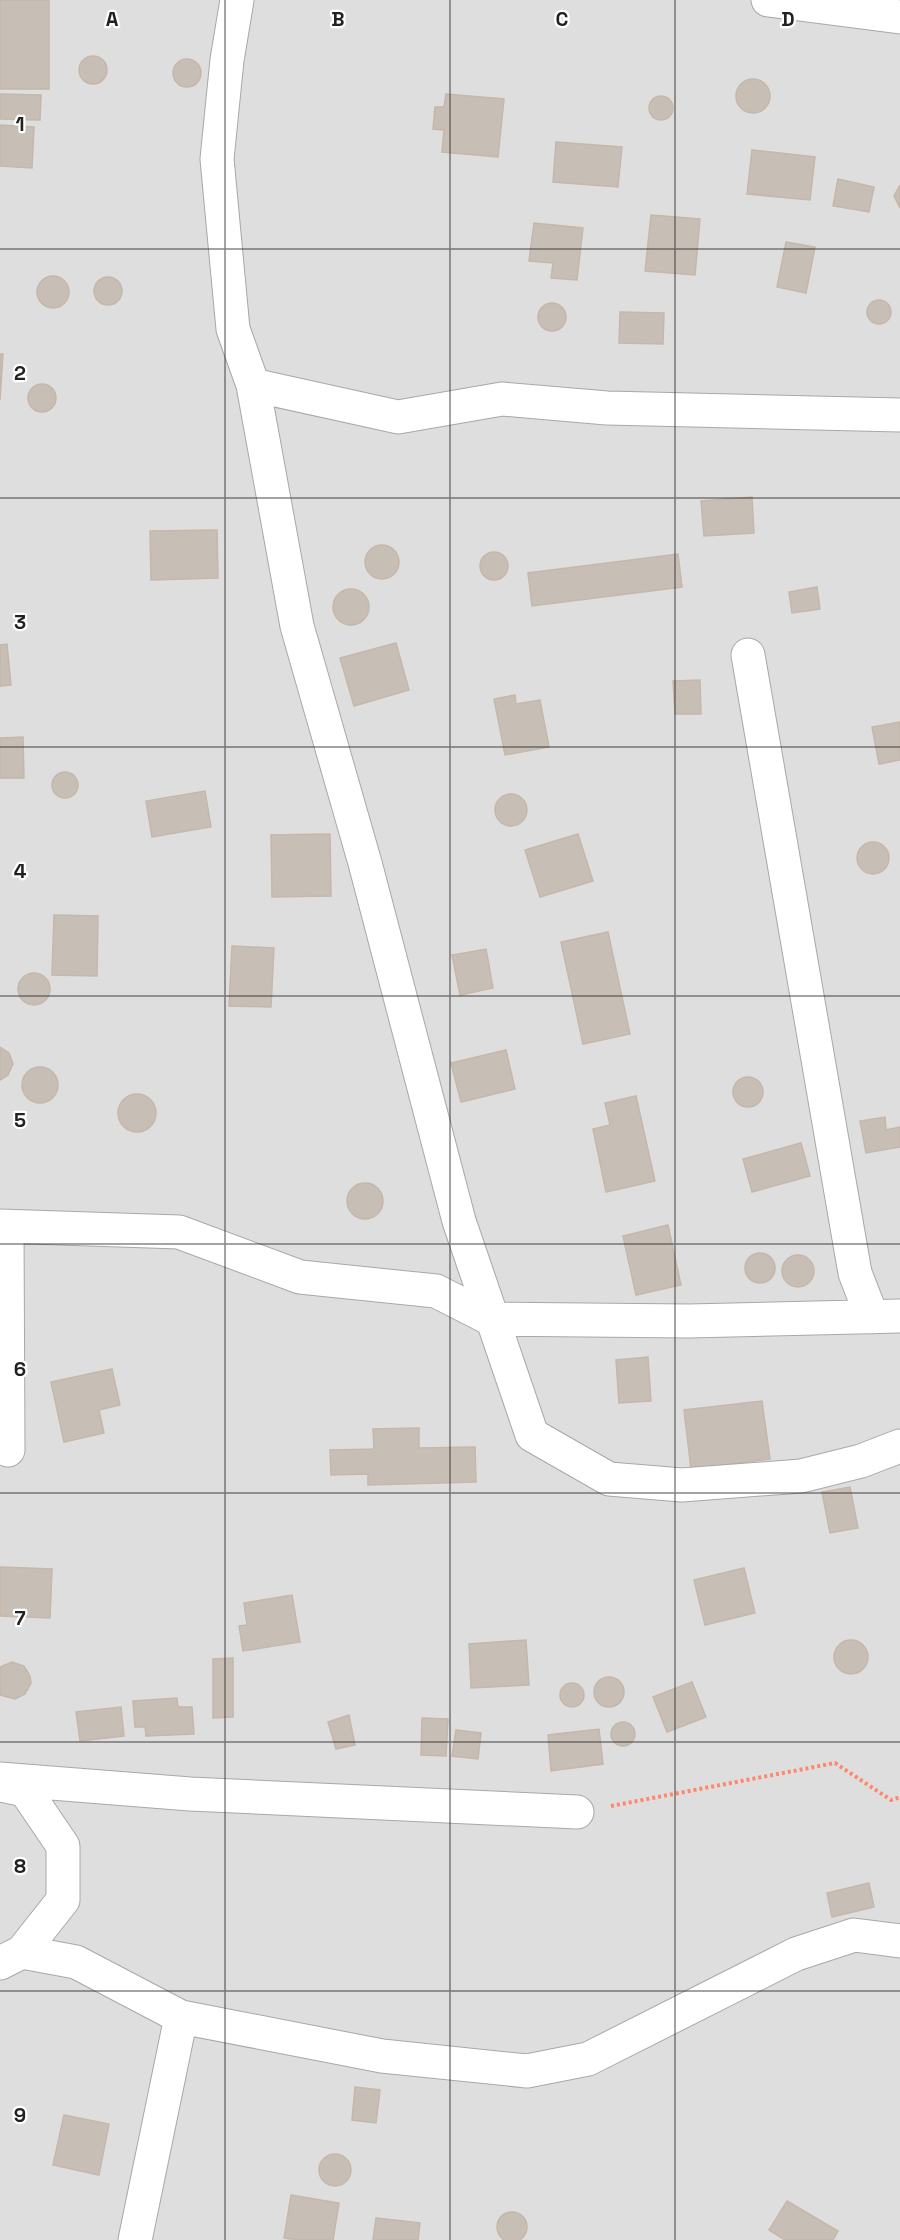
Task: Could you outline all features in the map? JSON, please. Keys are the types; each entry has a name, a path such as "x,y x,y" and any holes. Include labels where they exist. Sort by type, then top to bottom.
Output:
{"street":[{"path":"237,0 227,60 217,159 233,329 253,385 295,617 365,863 459,1221 532,1435 609,1479 682,1485 801,1476 861,1461 900,1446"},
{"path":"768,0 900,17"},
{"path":"253,385 398,417 502,399 607,408 900,415"},
{"path":"748,655 855,1273 886,1317"},
{"path":"8,1450 4,1227 179,1232 300,1276 436,1291 491,1319 689,1321 886,1317"},
{"path":"0,1779 190,1794 577,1812"},
{"path":"0,1785 25,1790 63,1846 63,1900 11,1958"},
{"path":"11,1958 75,1962 181,2017 382,2056 527,2071 588,2059 796,1954 854,1935 900,1941"},
{"path":"135,2240 181,2017"}],"path":[{"path":"577,1812 835,1763 891,1800 900,1797"}],"shaded area":[{"path":"0,0 900,0 900,2240 0,2240"}],"building":[{"path":"0,0 49,0 49,89 0,89"},
{"path":"93,56 103,60 107,70 103,80 93,84 83,80 79,70 83,60"},
{"path":"187,59 197,63 201,73 197,83 187,87 177,83 173,73 177,63"},
{"path":"753,79 765,84 770,96 765,108 753,113 741,108 736,96 741,84"},
{"path":"0,94 41,95 40,120 0,119"},
{"path":"446,94 504,99 498,157 442,152 444,130 433,129 435,107 444,107"},
{"path":"661,96 670,99 673,108 670,117 661,120 652,117 649,108 652,99"},
{"path":"0,125 34,127 32,168 0,166"},
{"path":"556,142 622,147 618,187 553,182"},
{"path":"752,150 815,157 810,200 747,194"},
{"path":"838,179 874,187 869,212 833,206"},
{"path":"900,185 900,208 894,196"},
{"path":"651,215 700,219 695,275 645,271"},
{"path":"534,223 583,228 577,280 551,278 553,263 529,261"},
{"path":"786,242 815,247 806,293 777,287"},
{"path":"53,276 64,281 69,292 64,303 53,308 42,303 37,292 42,281"},
{"path":"108,277 118,281 122,291 118,301 108,305 98,301 94,291 98,281"},
{"path":"879,300 888,303 891,312 888,321 879,324 870,321 867,312 870,303"},
{"path":"552,303 562,307 566,317 562,327 552,331 542,327 538,317 542,307"},
{"path":"620,312 664,313 663,344 619,343"},
{"path":"0,354 3,354 0,400"},
{"path":"42,384 52,388 56,398 52,408 42,412 32,408 28,398 32,388"},
{"path":"752,497 754,533 704,536 701,501"},
{"path":"217,530 218,578 151,580 150,531"},
{"path":"382,545 394,550 399,562 394,574 382,579 370,574 365,562 370,550"},
{"path":"494,552 504,556 508,566 504,576 494,580 484,576 480,566 484,556"},
{"path":"678,554 682,587 532,606 528,573"},
{"path":"817,587 820,609 792,613 789,592"},
{"path":"351,589 364,594 369,607 364,620 351,625 338,620 333,607 338,594"},
{"path":"396,643 409,690 354,706 340,658"},
{"path":"7,644 11,685 0,686 0,645"},
{"path":"700,680 701,714 675,714 673,681"},
{"path":"515,695 516,704 540,700 549,747 505,755 494,699"},
{"path":"900,722 900,760 879,764 872,727"},
{"path":"23,737 24,778 0,778 0,738"},
{"path":"65,772 74,776 78,785 74,794 65,798 56,794 52,785 56,776"},
{"path":"205,791 211,827 152,837 146,801"},
{"path":"511,794 522,799 527,810 522,821 511,826 500,821 495,810 500,799"},
{"path":"330,834 331,896 272,897 271,835"},
{"path":"578,834 593,881 540,897 525,850"},
{"path":"873,842 884,847 889,858 884,869 873,874 862,869 857,858 862,847"},
{"path":"54,915 98,916 97,976 52,975"},
{"path":"608,932 630,1034 583,1044 561,942"},
{"path":"232,946 274,948 271,1007 229,1006"},
{"path":"486,949 493,988 460,995 452,955"},
{"path":"34,973 45,978 50,989 45,1000 34,1005 23,1000 18,989 23,978"},
{"path":"0,1047 9,1053 13,1064 8,1075 0,1080"},
{"path":"506,1050 515,1089 461,1102 451,1063"},
{"path":"40,1067 52,1073 58,1085 52,1097 40,1103 28,1097 22,1085 28,1073"},
{"path":"748,1077 759,1081 763,1092 759,1103 748,1107 737,1103 733,1092 737,1081"},
{"path":"137,1094 150,1100 156,1113 150,1126 137,1132 124,1126 118,1113 124,1100"},
{"path":"636,1096 655,1181 606,1192 593,1129 610,1125 605,1103"},
{"path":"885,1117 886,1130 900,1127 900,1147 866,1153 860,1121"},
{"path":"801,1143 810,1176 752,1192 743,1159"},
{"path":"365,1183 377,1189 383,1201 377,1213 365,1219 353,1213 347,1201 353,1189"},
{"path":"668,1225 681,1285 636,1295 623,1236"},
{"path":"760,1253 766,1254 774,1262 774,1274 766,1282 760,1283 754,1282 746,1274 745,1268 746,1262 754,1254"},
{"path":"798,1255 810,1259 814,1271 810,1283 798,1287 786,1283 782,1271 786,1259"},
{"path":"648,1357 651,1401 619,1403 616,1360"},
{"path":"112,1369 120,1405 99,1410 104,1433 64,1442 51,1382"},
{"path":"762,1401 770,1459 691,1469 684,1410"},
{"path":"419,1428 419,1448 475,1447 476,1482 368,1485 368,1474 331,1475 330,1450 374,1449 373,1429"},
{"path":"850,1487 858,1528 830,1533 822,1492"},
{"path":"0,1567 52,1569 50,1618 0,1616"},
{"path":"744,1568 755,1613 705,1625 694,1580"},
{"path":"292,1595 300,1642 243,1651 239,1626 247,1625 244,1603"},
{"path":"526,1640 529,1685 471,1688 469,1644"},
{"path":"851,1640 863,1645 868,1657 863,1669 851,1674 839,1669 834,1657 839,1645"},
{"path":"233,1658 233,1717 213,1718 213,1659"},
{"path":"12,1662 24,1666 31,1683 25,1694 15,1699 0,1695 0,1667"},
{"path":"609,1677 620,1681 624,1692 620,1703 609,1707 598,1703 594,1692 598,1681"},
{"path":"692,1682 706,1717 667,1732 653,1697"},
{"path":"572,1683 581,1686 584,1695 581,1704 572,1707 563,1704 560,1695 563,1686"},
{"path":"177,1698 178,1707 192,1707 194,1734 146,1736 145,1727 135,1727 133,1701"},
{"path":"121,1707 124,1736 80,1741 76,1712"},
{"path":"349,1715 355,1745 336,1749 328,1722"},
{"path":"422,1718 448,1719 446,1756 421,1755"},
{"path":"623,1722 632,1725 635,1734 632,1743 623,1746 614,1743 611,1734 614,1725"},
{"path":"599,1729 603,1764 551,1771 548,1735"},
{"path":"456,1730 481,1733 478,1759 452,1756"},
{"path":"869,1883 874,1907 832,1917 827,1893"},
{"path":"355,2087 380,2090 376,2123 352,2120"},
{"path":"64,2115 109,2124 99,2175 53,2165"},
{"path":"335,2154 346,2159 351,2170 346,2181 335,2186 324,2181 319,2170 324,2159"},
{"path":"291,2195 339,2203 333,2240 284,2238"},
{"path":"787,2201 838,2231 833,2240 785,2240 769,2230"},
{"path":"512,2212 523,2216 527,2227 523,2238 512,2242 501,2238 497,2227 501,2216"},
{"path":"376,2218 420,2223 418,2240 373,2240"}]}
